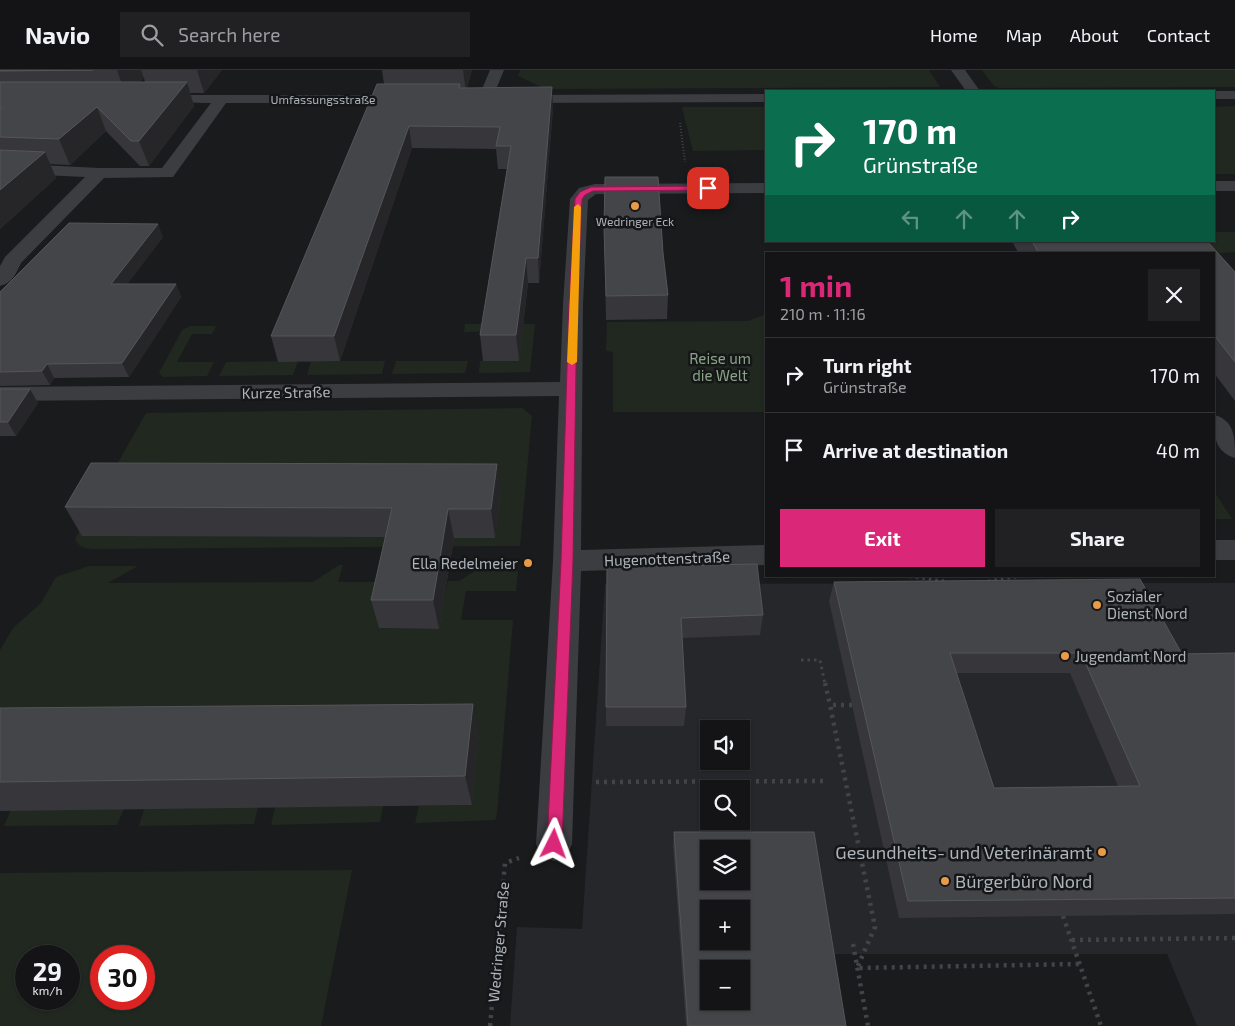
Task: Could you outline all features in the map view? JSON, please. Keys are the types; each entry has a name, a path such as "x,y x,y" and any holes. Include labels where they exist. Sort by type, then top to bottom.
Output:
{"street":[{"path":"497,70 480,99 765,98"},
{"path":"958,70 972,90"},
{"path":"1215,95 1235,95"},
{"name":"Umfassungsstraße","path":"139,99 426,99"},
{"path":"0,168 98,173 167,173 222,99"},
{"path":"0,280 7,273 6,260 98,173"},
{"path":"1215,186 1235,186"},
{"path":"554,844 567,561 578,202 581,195 591,189 765,188"},
{"name":"Kurze Straße","path":"0,394 572,389"},
{"path":"1215,423 1235,450"},
{"path":"1215,550 1235,550"},
{"name":"Hugenottenstraße","path":"567,561 765,555"}],"path":[{"path":"676,98 688,188"},
{"path":"912,577 947,581"},
{"path":"985,581 1016,577"},
{"path":"801,660 820,660 875,927 857,968"},
{"path":"830,705 852,705"},
{"path":"558,783 822,781"},
{"name":"Wedringer Straße","path":"490,1026 505,863 554,844"},
{"path":"1063,916 1101,1026"},
{"path":"1072,940 1235,938"},
{"path":"853,944 868,1026"},
{"path":"857,968 1080,964"}],"shaded area":[{"path":"1235,583 1235,1026 1197,1026 1167,954 832,954 843,1026 510,1026 517,927 582,929 605,584"}],"green space":[{"path":"520,70 929,70 940,87 545,89 518,76"},
{"path":"982,70 1235,70 1235,87 999,88 994,86"},
{"path":"1235,106 1235,174 1215,174 1215,107"},
{"path":"682,107 765,107 765,150 693,151"},
{"path":"1215,232 1235,232 1235,252 1215,254 1215,252 1207,252 1192,242 1215,242"},
{"name":"Reise um die Welt","path":"765,314 765,412 613,412 613,352 606,351 607,322 748,321"},
{"path":"465,324 535,324 530,372 479,373 480,361 518,361 522,331 464,332"},
{"path":"190,326 216,326 212,334 192,334 177,362 214,362 207,376 163,377 159,373 182,330"},
{"path":"298,361 293,375 219,376 226,362"},
{"path":"311,361 385,361 382,374 307,375"},
{"path":"396,361 468,361 465,373 392,374"},
{"path":"522,408 532,416 520,546 91,549 82,547 75,539 146,413"},
{"path":"1215,493 1232,519 1215,519"},
{"path":"339,565 343,565 338,582 389,582 379,628 438,629 448,581 459,581 478,569 518,570 516,591 466,591 461,620 513,620 495,820 415,823 419,806 472,805 479,734 0,738 0,650 13,628 41,603 56,577 89,566 138,566 108,583 313,582"},
{"path":"383,806 380,822 271,825 275,807"},
{"path":"258,807 254,824 139,826 144,809"},
{"path":"124,809 117,825 4,826 11,810"},
{"path":"352,870 321,1026 0,1026 0,873"}],"building":[{"path":"0,70 93,70 0,71"},
{"path":"0,82 187,82 139,141 131,141 97,107 59,139 0,137 0,110 2,108 0,108"},
{"path":"377,84 460,84 459,88 552,87 538,258 526,258 516,335 480,335 511,146 496,146 500,127 409,126 334,336 271,336"},
{"path":"0,150 45,152 0,190"},
{"path":"605,177 658,177 668,295 606,296"},
{"path":"69,223 158,224 111,284 176,284 122,363 47,364 42,371 0,372 0,292"},
{"path":"1033,242 1208,242 1235,272 1235,362 1215,336 1215,252 1038,252"},
{"path":"0,389 30,389 8,422 0,422"},
{"path":"91,463 497,464 491,509 448,509 433,600 371,600 392,508 65,507"},
{"path":"757,564 763,615 681,618 686,707 606,707 607,567"},
{"path":"1140,579 1182,654 1235,653 1235,898 908,901 834,582","holes":["950,653 1081,653 1140,786 994,788"]},
{"path":"473,704 465,776 0,782 0,708"},
{"path":"674,832 814,832 846,1026 688,1026"}],"slow traffic":[{"path":"572,362 578,207"}],"place":[{"name":"Wedringer Eck","path":"635,206"},
{"name":"Ella Redelmeier","path":"528,563"},
{"name":"Sozialer Dienst Nord","path":"1097,605"},
{"name":"Jugendamt Nord","path":"1065,656"},
{"name":"Gesundheits- und Veterinäramt","path":"1102,852"},
{"name":"Bürgerbüro Nord","path":"945,881"}],"route":[{"path":"554,844 567,561 573,304 578,199 583,193 591,189 708,188"}]}
